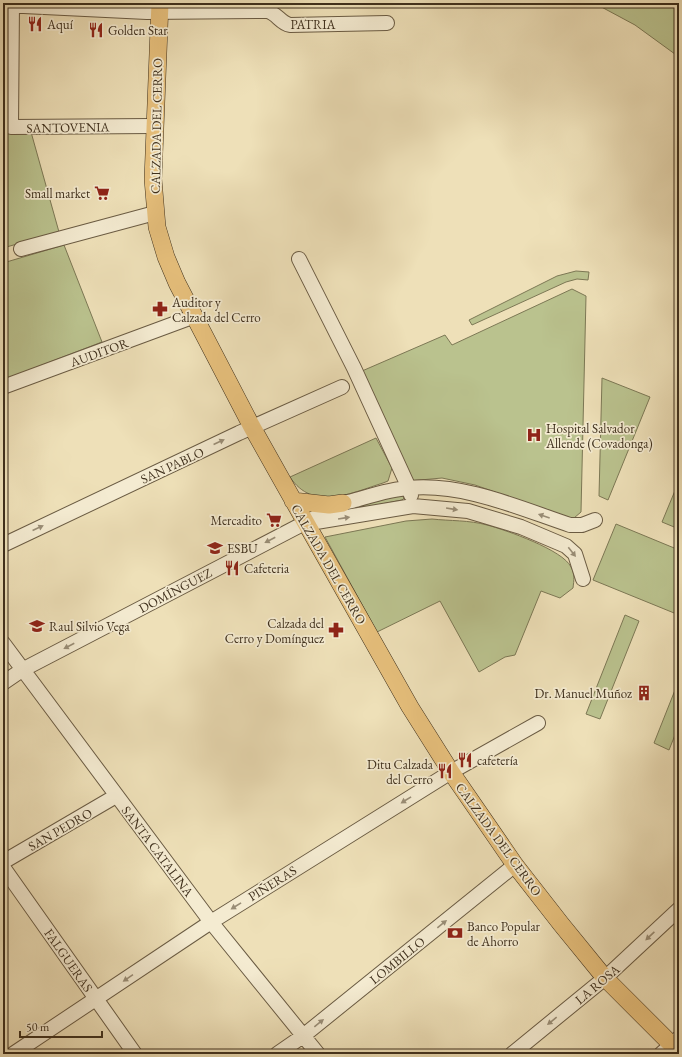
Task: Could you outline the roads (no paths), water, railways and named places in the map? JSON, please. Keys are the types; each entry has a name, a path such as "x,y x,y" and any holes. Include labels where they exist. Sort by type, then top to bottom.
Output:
{"main road":[{"name":"CALZADA DEL CERRO","path":"159,8 153,126 153,179 155,213 166,257 177,284 252,427 293,501 410,707 451,772 515,865 605,978 672,1047"},
{"path":"293,501 329,505 343,503"}],"street":[{"name":"PATRIA","path":"9,4 267,10 277,16 284,24 290,25 387,23"},
{"name":"SANTOVENIA","path":"9,4 11,128 153,126"},
{"path":"21,249 155,213"},
{"path":"299,259 354,368 409,488 413,506"},
{"name":"AUDITOR","path":"3,387 195,316"},
{"name":"SAN PABLO","path":"3,545 252,427 342,387"},
{"name":"DOMÍNGUEZ","path":"3,683 22,670 343,503 409,488 447,489 473,493 570,525 582,525 595,520"},
{"name":"DOMÍNGUEZ","path":"306,523 413,506 438,507 491,517 566,546 575,554 583,579"},
{"name":"SANTA CATALINA","path":"3,643 211,922 318,1054"},
{"name":"PIÑERAS","path":"13,1054 97,1000 211,922 451,772 538,723"},
{"name":"SAN PEDRO","path":"3,862 116,796"},
{"name":"LOMBILLO","path":"277,1054 303,1036 515,865"},
{"name":"FALGUERAS","path":"3,867 135,1054"},
{"name":"LA ROSA","path":"512,1054 605,978 679,909"}],"place":[{"name":"Aquí","path":"35,24"},
{"name":"Golden Star","path":"96,30"},
{"name":"Small market","path":"102,193"},
{"name":"Auditor y Calzada del Cerro","path":"160,309"},
{"name":"Hospital Salvador Allende (Covadonga)","path":"534,435"},
{"name":"Mercadito","path":"274,520"},
{"name":"ESBU","path":"215,548"},
{"name":"Cafeteria","path":"232,568"},
{"name":"Raul Silvio Vega","path":"37,626"},
{"name":"Calzada del Cerro y Domínguez","path":"336,630"},
{"name":"Dr. Manuel Muñoz","path":"644,693"},
{"name":"cafetería","path":"465,760"},
{"name":"Ditu Calzada del Cerro","path":"445,771"},
{"name":"Banco Popular de Ahorro","path":"455,933"}]}
